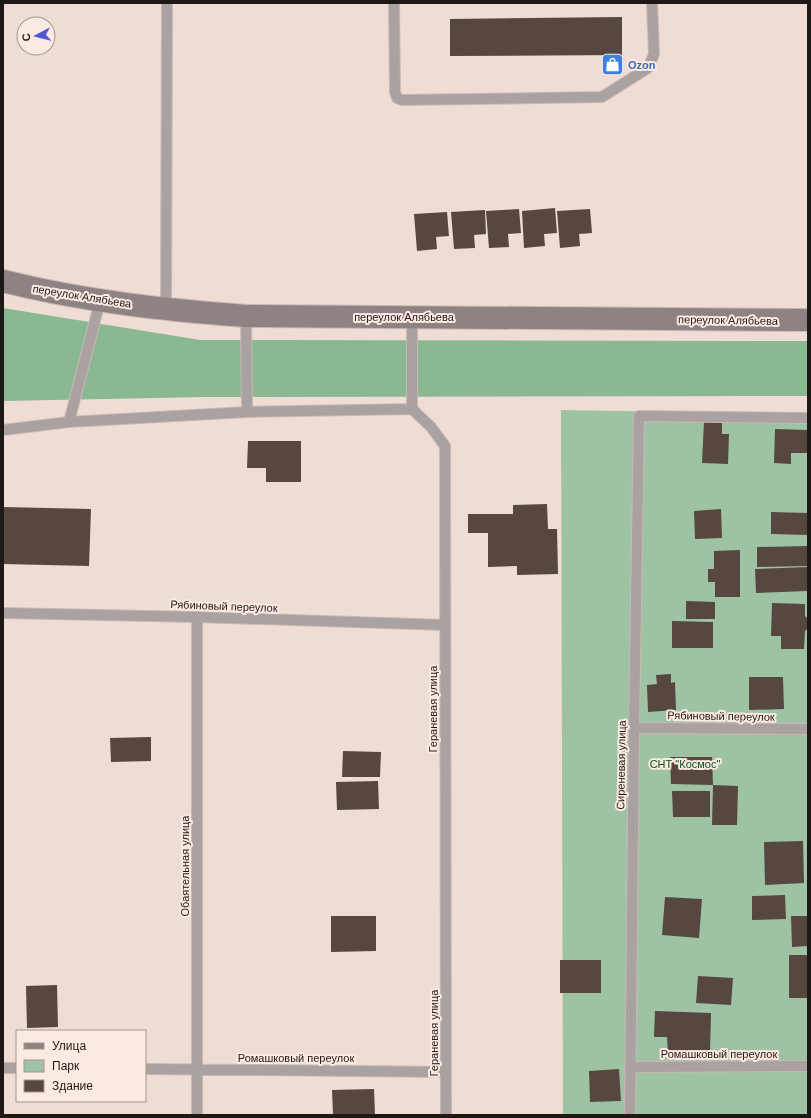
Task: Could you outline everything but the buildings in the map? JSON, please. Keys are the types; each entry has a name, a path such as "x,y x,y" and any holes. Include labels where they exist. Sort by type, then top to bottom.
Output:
{"main road":[{"name":"переулок Алябьева","path":"3,282 100,301 204,313 246,316 808,320"}],"lane":[{"path":"166,308 168,3"},
{"path":"394,3 395,92 397,98 409,100 602,97 648,68 654,54 652,3"},
{"path":"68,422 100,301"},
{"path":"246,316 247,412"},
{"path":"3,430 68,422 247,412 412,409 412,317"},
{"name":"Гераневая улица","path":"412,409 431,427 445,446 446,1115"},
{"name":"Сиреневая улица","path":"630,1115 639,416 808,418"},
{"name":"Рябиновый переулок","path":"3,613 197,617 445,625"},
{"name":"Обаятельная улица","path":"197,617 197,1115"},
{"name":"Рябиновый переулок","path":"634,728 808,729"},
{"name":"Ромашковый переулок","path":"630,1067 808,1066"},
{"path":"3,1068 16,1068"},
{"name":"Ромашковый переулок","path":"146,1069 446,1072"}],"green space":[{"path":"3,308 200,340 808,341 808,396 204,397 3,401"},
{"name":"СНТ \"Космос\"","path":"561,410 808,414 808,1115 563,1115"}],"place":[{"name":"Ozon","path":"612,65"}]}
